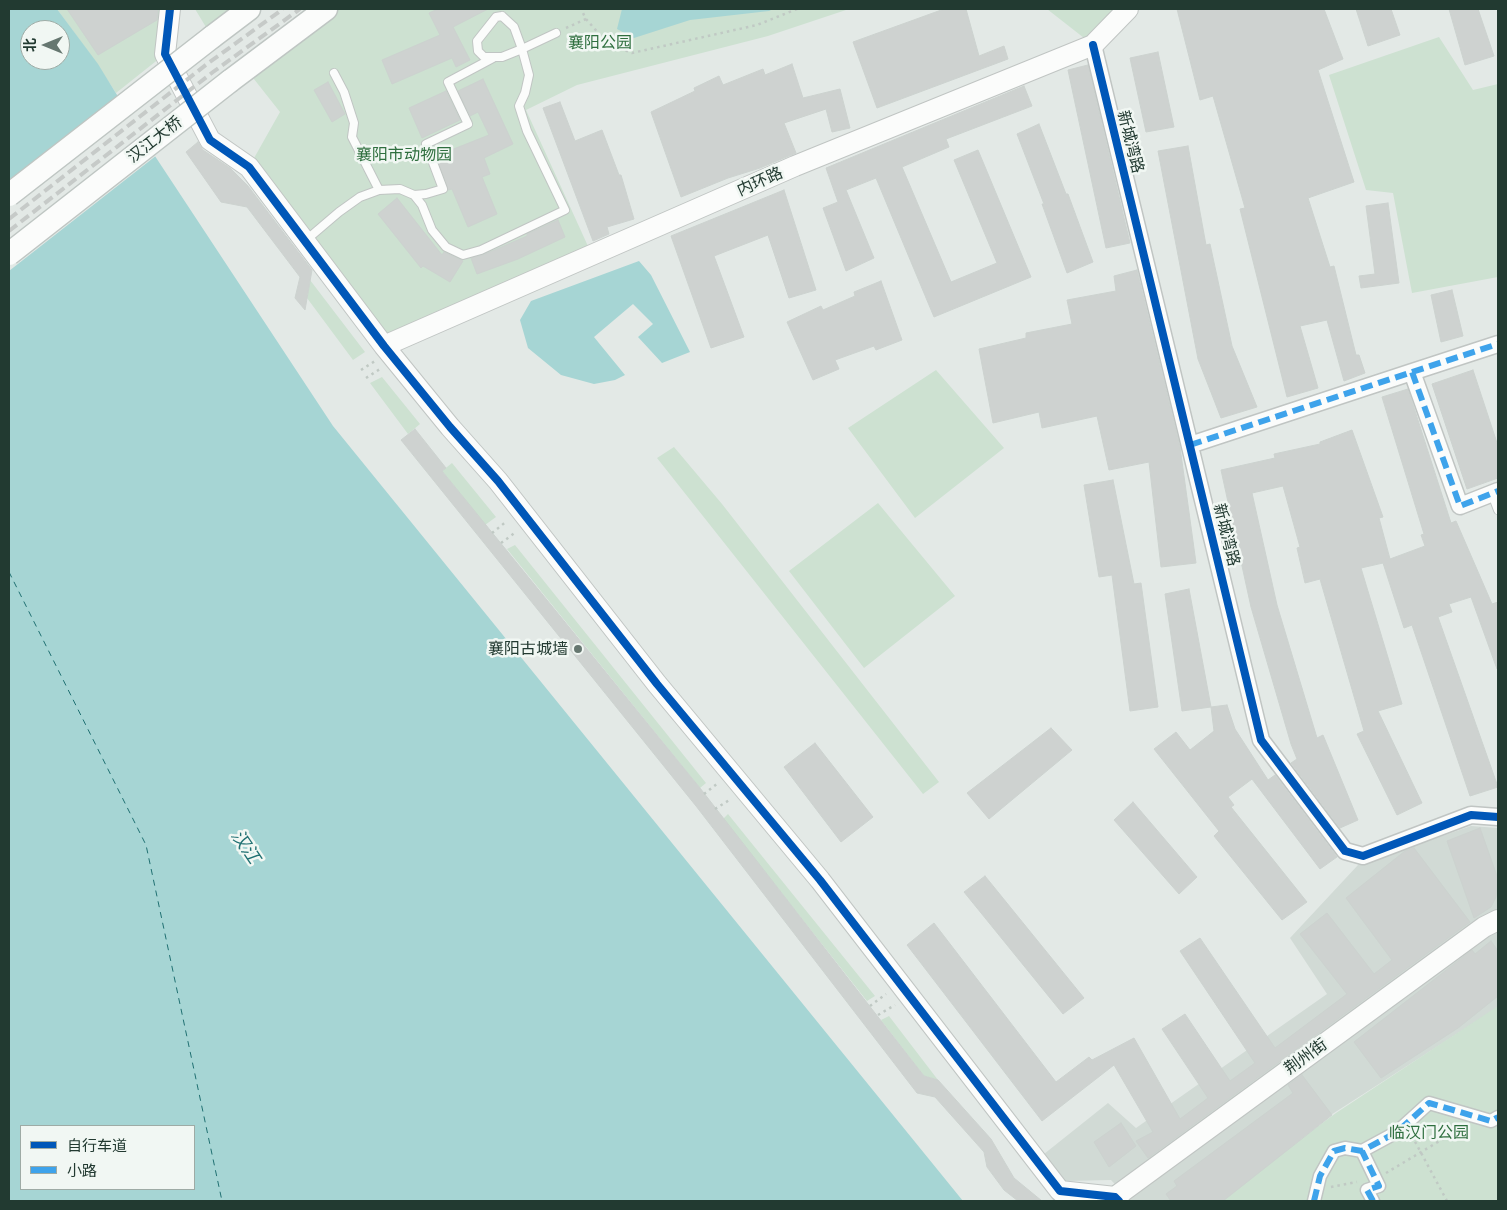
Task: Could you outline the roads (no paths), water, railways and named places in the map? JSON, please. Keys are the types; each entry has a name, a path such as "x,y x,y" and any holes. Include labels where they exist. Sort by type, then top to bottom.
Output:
{"main road":[{"path":"9,196 249,9"},
{"name":"汉江大桥","path":"9,254 230,81 326,9"}],"street":[{"path":"170,9 165,54 210,140 249,167 305,241 381,352 498,481 658,684 820,880 1060,1191 1117,1199"},
{"name":"内环路","path":"381,352 796,166 1093,45 1128,9"},
{"name":"新城湾路","path":"1093,45 1261,740 1345,850 1363,856 1471,815 1498,817"},
{"path":"1190,445 1498,344"},
{"path":"1412,372 1460,506 1495,492"},
{"name":"荆州街","path":"1117,1199 1484,927 1498,920"},
{"path":"1316,1195 1320,1176 1334,1151 1345,1148 1362,1151 1397,1132 1429,1104 1491,1121 1498,1117"},
{"path":"1362,1151 1379,1186 1367,1190 1373,1201"}],"lane":[{"path":"491,9 496,16"},
{"path":"414,195 422,205 432,230 446,247 463,254 481,250 565,210 527,131 519,106 525,93 529,75 514,26 502,16 496,16"},
{"path":"496,16 477,41 478,51 484,57 502,57 556,33"},
{"path":"305,241 338,212 360,197 379,190 400,189 414,195 443,189 426,144 468,124 448,82 493,58"},
{"path":"334,73 344,92 354,124 352,137 379,190"},
{"path":"1495,492 1498,510"}],"water":[{"name":"汉江","path":"9,9 57,9 65,20 20,20 20,70 70,70 70,26 98,64 149,147 333,426 963,1201 9,1201"},
{"path":"622,9 773,9 690,20 634,38 617,29"},
{"path":"639,261 651,275 690,352 662,363 638,337 653,324 633,304 594,337 625,375 615,380 594,384 561,375 528,348 520,320 531,301"}],"railway":[{"path":"9,219 207,64 283,9"},
{"path":"9,231 213,72 300,9"}],"place":[{"name":"襄阳古城墙","path":"578,649"}],"park label":[{"name":"襄阳公园","path":"600,43"},
{"name":"襄阳市动物园","path":"404,155"},
{"name":"临汉门公园","path":"1429,1133"}]}
